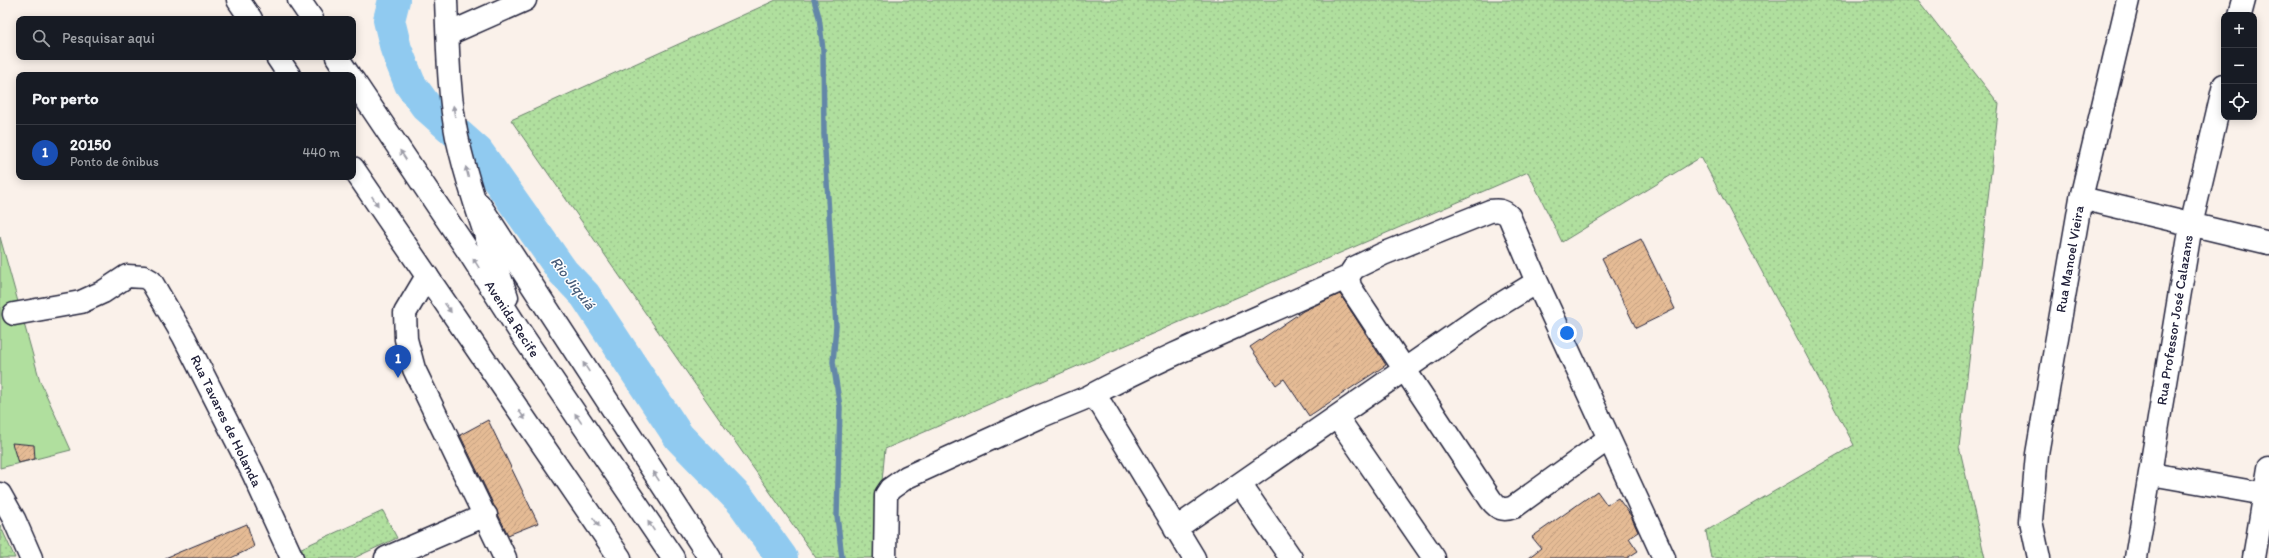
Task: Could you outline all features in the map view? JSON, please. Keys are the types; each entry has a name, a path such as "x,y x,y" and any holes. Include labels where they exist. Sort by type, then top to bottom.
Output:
{"street":[{"path":"238,0 249,16"},
{"path":"299,0 310,16"},
{"path":"446,0 450,86 457,136 472,193 518,329"},
{"path":"448,34 525,0"},
{"name":"Rua Manoel Vieira","path":"2039,558 2033,536 2032,521 2037,454 2080,198 2128,0"},
{"path":"2241,12 2244,0"},
{"path":"279,60 287,72"},
{"path":"339,60 347,72"},
{"name":"Avenida Recife","path":"356,84 470,254 518,329 673,558"},
{"name":"Rua Professor José Calazans","path":"2136,558 2191,225 2221,97"},
{"path":"356,172 620,558"},
{"path":"472,193 710,558"},
{"path":"2080,198 2269,243"},
{"path":"885,558 886,499 890,489 907,477 1039,417 1088,397 1146,366 1263,316 1348,277 1354,268 1383,254 1490,211 1497,210 1505,212 1509,216 1608,439 1664,558"},
{"name":"Rua Tavares de Holanda","path":"14,314 81,302 104,292 127,276 144,277 155,286 184,337 253,473 292,558"},
{"path":"426,276 405,313 406,339 414,369 486,515 505,558"},
{"path":"1348,277 1350,287 1404,370 1491,500 1500,509 1509,508 1519,503 1608,439"},
{"path":"1175,529 1483,315 1537,282"},
{"path":"1088,397 1094,398 1102,406 1175,529 1194,558"},
{"path":"1337,417 1434,558"},
{"path":"2254,558 2269,468"},
{"path":"2150,474 2265,494"},
{"path":"1240,484 1291,558"},
{"path":"0,494 14,519 31,558"},
{"path":"386,558 486,515"}],"green space":[{"path":"776,0 1918,0 1999,104 1959,446 1985,558 1711,558 1706,531 1854,445 1701,157 1562,242 1528,172 885,449 875,558 816,558 511,120"},
{"path":"0,237 40,381 71,450 0,468"},
{"path":"383,511 397,538 354,558 300,558 297,550"},
{"path":"0,525 15,558 0,558"}],"building":[{"path":"1641,239 1675,309 1636,328 1602,258"},
{"path":"1340,294 1386,365 1309,416 1284,379 1276,385 1250,347 1303,311"},
{"path":"488,420 538,523 508,535 460,435"},
{"path":"12,443 34,445 35,459 18,463"},
{"path":"1597,491 1607,505 1618,498 1631,516 1638,532 1629,538 1638,551 1627,558 1528,558 1541,548 1532,537"},
{"path":"247,524 254,547 231,558 165,558"}],"waterway":[{"name":"Rio Jiquiá","path":"394,0 389,20 396,49 410,84 426,106 478,152 563,272 585,295 679,437 742,502 782,558"},
{"path":"814,0 819,17 823,50 824,135 836,326 833,362 840,407 837,516 842,558"}],"place":[{"name":"20150","path":"398,378"}]}
